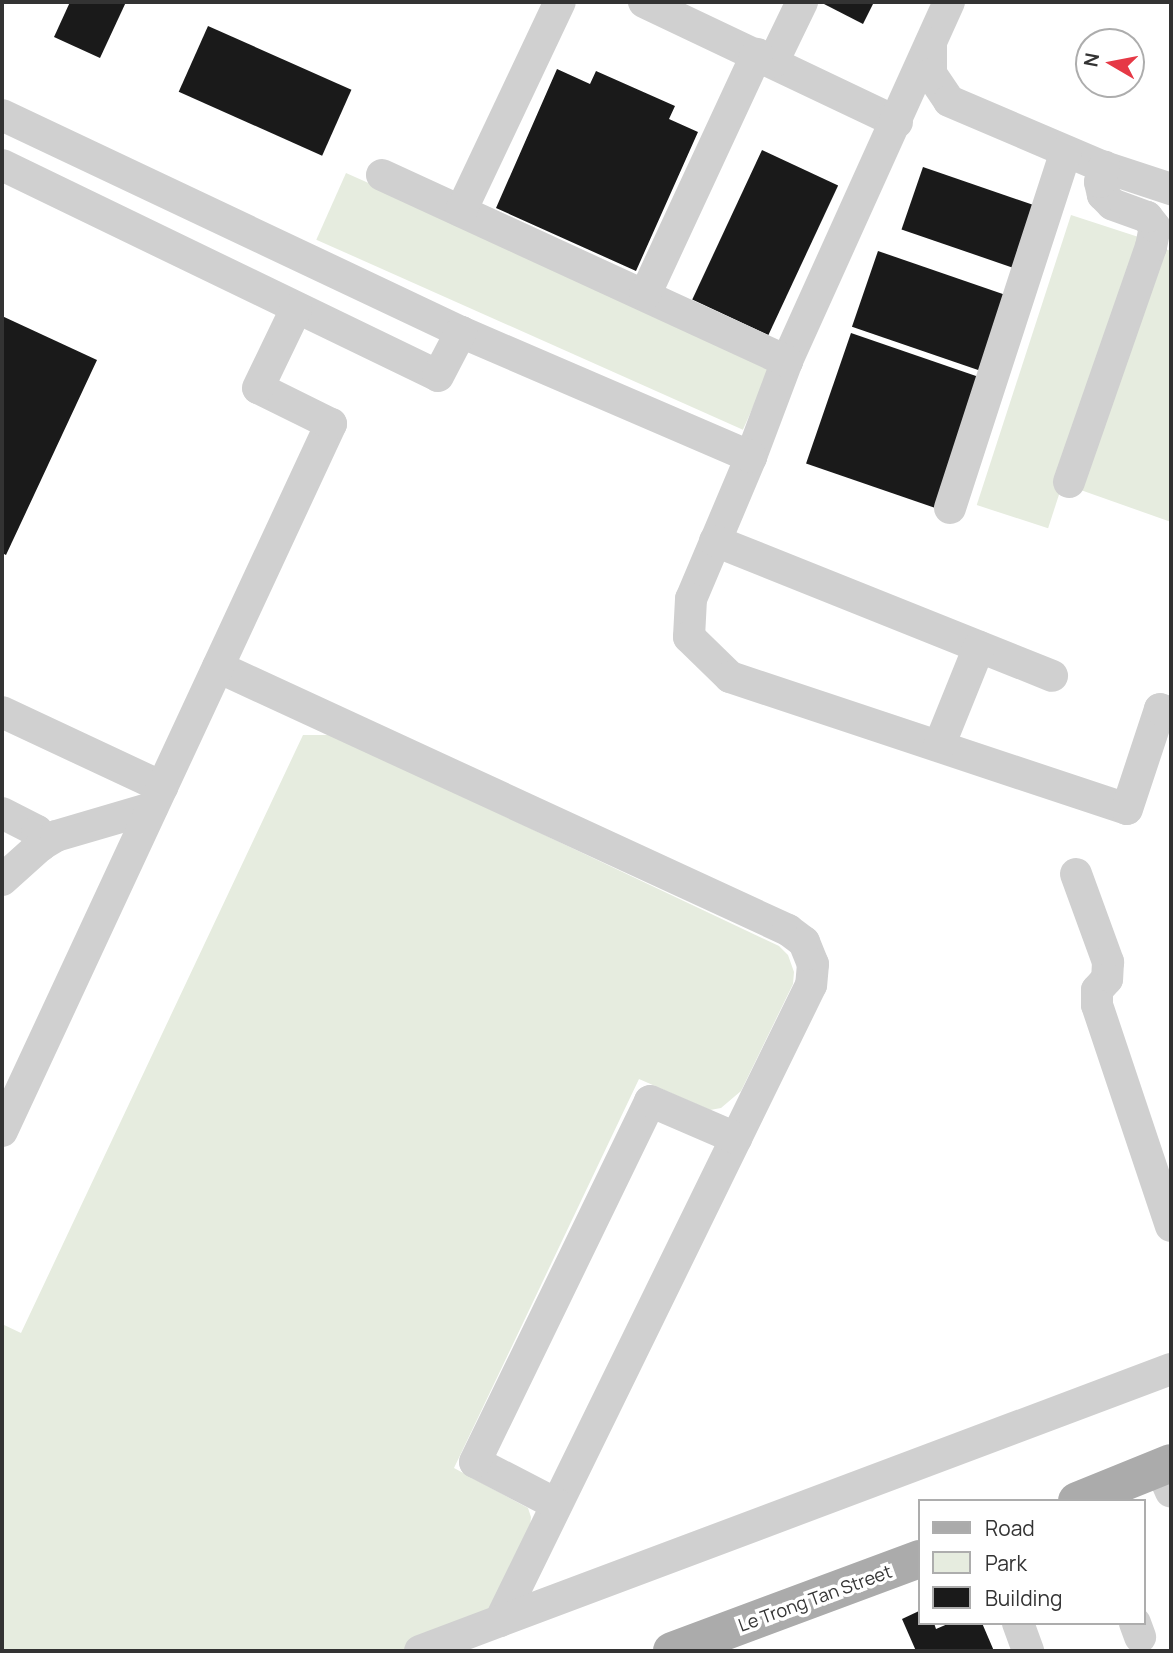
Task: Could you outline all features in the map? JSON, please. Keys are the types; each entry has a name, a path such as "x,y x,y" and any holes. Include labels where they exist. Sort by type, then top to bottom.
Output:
{"main road":[{"path":"1085,1499 1168,1474"},
{"name":"Le Trong Tan Street","path":"682,1649 918,1559"}],"street":[{"path":"461,211 560,2"},
{"path":"645,2 684,10 765,58 897,122"},
{"path":"645,295 765,58 802,2"},
{"path":"949,2 788,361 751,457 691,598 690,637 730,677 1127,809 1160,709 1171,713"},
{"path":"931,43 932,74 948,101 1104,167 1171,189"},
{"path":"2,115 461,332 751,457"},
{"path":"950,508 1066,151"},
{"path":"2,165 438,376 461,332"},
{"path":"1069,482 1155,227 1147,217 1112,204 1103,195 1100,182 1104,167"},
{"path":"382,175 788,361"},
{"path":"2,1131 331,424 258,388 296,309"},
{"path":"715,541 1052,676"},
{"path":"939,746 979,647"},
{"path":"218,667 788,930 804,942 813,964 811,985 500,1621"},
{"path":"2,712 157,797"},
{"path":"2,880 41,845 56,836 157,797"},
{"path":"2,813 37,831 41,845"},
{"path":"1076,874 1108,962 1107,979 1097,990 1097,1005 1171,1226"},
{"path":"556,1504 475,1462 650,1101 736,1139"},
{"path":"419,1651 1171,1369"},
{"path":"1019,1625 1028,1651"}],"green space":[{"path":"346,173 773,363 743,430 316,240"},
{"path":"1071,215 1142,238 1048,528 977,505"},
{"path":"1159,247 1171,251 1171,522 1075,488"},
{"path":"303,735 333,735 779,946 788,955 794,972 793,984 741,1091 721,1108 710,1110 639,1079 454,1468 528,1508 531,1517 530,1527 489,1611 454,1631 399,1651 2,1651 2,1324 21,1333"}],"building":[{"path":"70,2 126,2 100,58 54,37"},
{"path":"874,2 863,24 824,4"},
{"path":"208,26 351,90 322,156 179,92"},
{"path":"557,69 590,84 596,71 675,106 669,119 698,132 636,271 496,208"},
{"path":"762,150 838,185 768,335 692,300"},
{"path":"923,167 1036,206 1015,268 902,229"},
{"path":"878,251 1015,298 989,374 852,327"},
{"path":"2,316 97,360 6,555 2,553"},
{"path":"851,333 986,380 941,510 806,463"},
{"path":"918,1611 918,1625 935,1625 936,1629 945,1625 983,1625 994,1651 916,1651 902,1619"}]}
